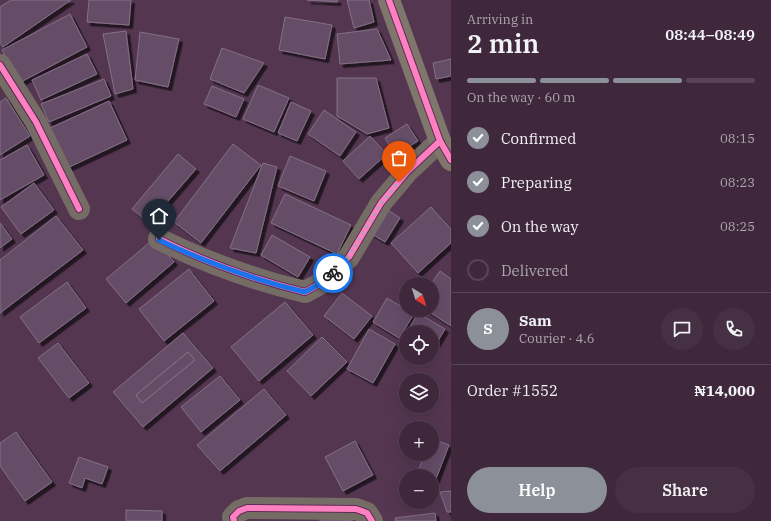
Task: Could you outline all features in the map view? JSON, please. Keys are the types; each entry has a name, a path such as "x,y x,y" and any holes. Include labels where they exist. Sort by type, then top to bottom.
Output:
{"street":[{"path":"388,0 440,141 451,160"},
{"path":"0,65 36,122 79,210"},
{"path":"159,240 190,255 280,286 305,292 325,281 349,256 381,203 408,171 440,141"},
{"path":"234,521 233,518 239,511 247,508 356,509 367,513 372,521"}],"building":[{"path":"11,0 71,0 3,47 0,43 0,7"},
{"path":"89,0 131,0 129,25 87,22"},
{"path":"307,0 338,0 337,2"},
{"path":"347,0 369,0 374,22 354,28"},
{"path":"70,14 87,47 19,83 2,50"},
{"path":"285,17 332,25 325,59 279,50"},
{"path":"377,29 391,60 340,64 337,34"},
{"path":"126,31 133,89 115,94 103,34"},
{"path":"140,32 179,39 168,87 135,80"},
{"path":"222,48 264,63 244,93 210,79"},
{"path":"87,54 97,74 41,100 32,80"},
{"path":"451,59 451,76 436,79 433,63"},
{"path":"337,78 376,78 389,128 367,134 337,116"},
{"path":"104,79 111,96 49,122 41,104"},
{"path":"258,85 289,98 274,132 243,119"},
{"path":"212,86 244,99 236,117 204,104"},
{"path":"6,98 30,136 0,155 0,102"},
{"path":"109,101 127,140 65,169 46,130"},
{"path":"291,102 311,111 297,141 278,133"},
{"path":"324,110 356,132 340,156 308,134"},
{"path":"407,124 418,141 395,155 385,138"},
{"path":"370,136 387,154 359,179 343,161"},
{"path":"233,144 261,165 201,243 174,222"},
{"path":"27,145 44,175 0,200 0,160"},
{"path":"178,154 196,169 149,223 132,209"},
{"path":"290,156 326,171 314,201 278,186"},
{"path":"263,163 277,167 256,253 230,248"},
{"path":"34,183 54,210 21,234 1,207"},
{"path":"285,194 351,225 337,254 271,223"},
{"path":"431,207 451,229 451,243 418,273 391,243"},
{"path":"385,208 400,218 385,242 370,233"},
{"path":"56,216 83,250 0,313 0,260"},
{"path":"0,223 12,239 0,248"},
{"path":"272,235 310,257 298,277 261,255"},
{"path":"155,238 174,262 126,303 106,279"},
{"path":"189,269 214,301 164,341 139,309"},
{"path":"440,271 451,279 451,326 437,317 439,317 439,277 436,277"},
{"path":"67,282 86,308 39,343 20,317"},
{"path":"342,293 372,316 354,339 324,316"},
{"path":"387,298 399,305 399,317 412,317 407,325 399,325 399,338 373,322"},
{"path":"285,302 313,335 259,381 231,347"},
{"path":"416,317 425,317 438,325 411,325"},
{"path":"439,325 445,329 439,339"},
{"path":"369,329 395,344 373,383 347,369"},
{"path":"183,333 213,368 143,427 113,392","holes":["188,352 195,360 142,403 136,395"]},
{"path":"322,337 347,362 311,396 287,371"},
{"path":"58,343 89,383 69,398 38,358"},
{"path":"188,352 195,360 142,403 136,395"},
{"path":"220,376 240,400 201,432 181,407"},
{"path":"264,389 286,415 220,471 197,445"},
{"path":"16,432 52,482 25,501 0,466 0,443"},
{"path":"355,441 373,475 343,491 325,457"},
{"path":"439,441 449,445 439,471 439,469 419,469 422,461 439,461"},
{"path":"79,457 108,467 102,484 85,478 82,488 69,483"},
{"path":"451,491 451,512 447,512 440,492"},
{"path":"126,510 162,511 162,521 126,521"},
{"path":"435,513 436,521 396,521 395,518"},
{"path":"320,518 352,520 352,521 320,521"}],"cycle path":[{"path":"389,0 440,141 451,160"},
{"path":"0,65 36,122 79,209"},
{"path":"159,239 230,270 305,292 325,281 349,257 381,203 408,171 440,141"},
{"path":"234,521 233,517 239,511 247,508 356,509 367,513 372,521"}],"way so far":[{"path":"333,273 349,256 381,203 399,182"}],"route":[{"path":"159,240 190,255 280,286 305,292 325,281 333,273"}]}
